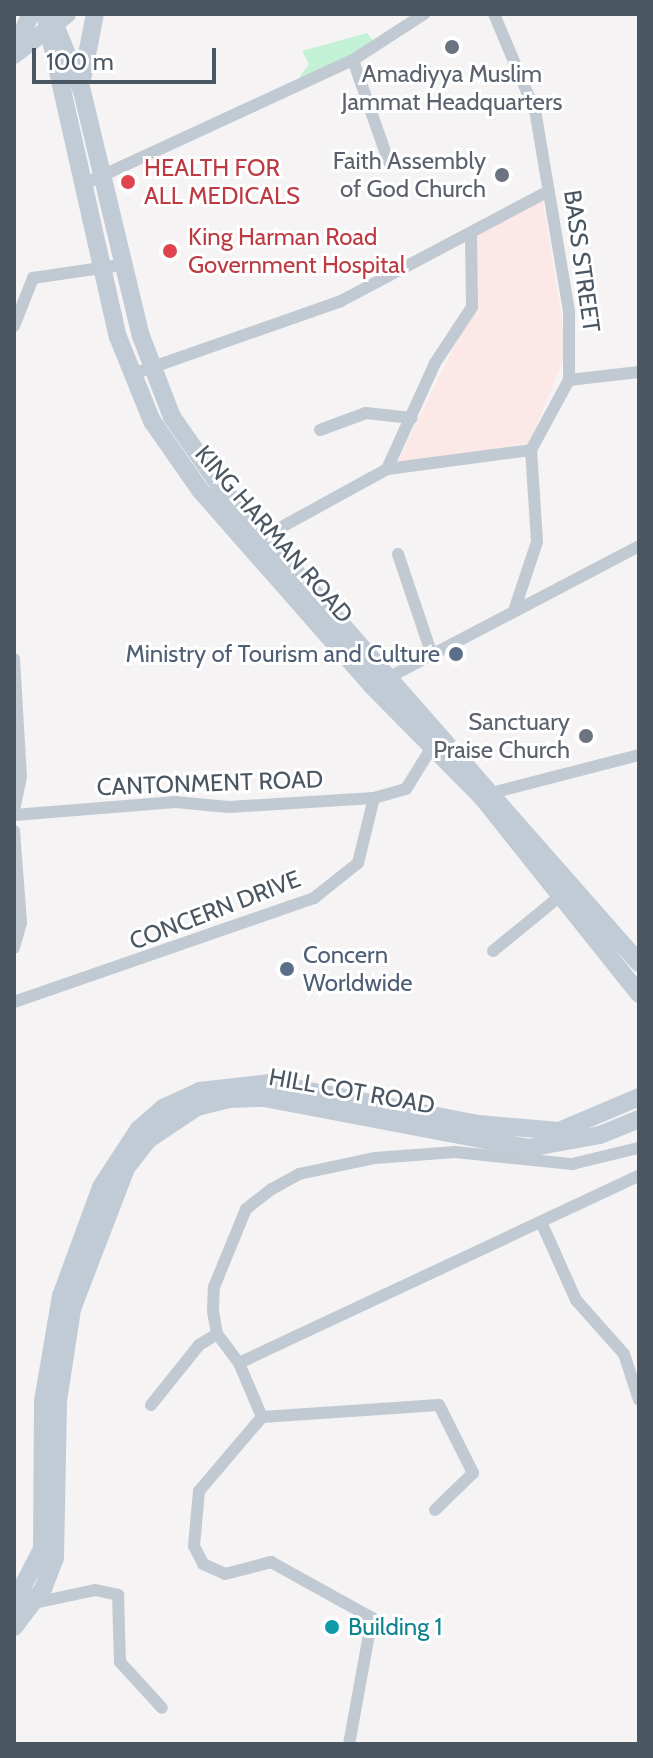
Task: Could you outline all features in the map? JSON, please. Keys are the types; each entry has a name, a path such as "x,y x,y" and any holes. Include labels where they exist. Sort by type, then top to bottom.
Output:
{"main road":[{"path":"82,91 84,39 95,14"},
{"path":"15,50 49,17"},
{"name":"KING HARMAN ROAD","path":"49,17 82,91 91,182"},
{"name":"KING HARMAN ROAD","path":"49,17 60,88 91,182 112,266 133,374 175,457 390,678 436,740"},
{"path":"15,50 42,54 60,88"},
{"name":"KING HARMAN ROAD","path":"112,266 150,366 188,442 256,541 372,686 436,740 639,963"},
{"name":"KING HARMAN ROAD","path":"569,889 639,994"},
{"name":"HILL COT ROAD","path":"14,1603 42,1549 43,1401 61,1296 101,1187 139,1129 163,1108 230,1083 269,1083 478,1124 559,1131 639,1097"},
{"name":"HILL COT ROAD","path":"14,1627 34,1603 55,1558 58,1401 72,1309 126,1168 149,1139 197,1107 264,1098 529,1148 632,1122"}],"street":[{"path":"91,182 353,60 424,14"},
{"name":"BASS STREET","path":"494,14 529,85 569,311 569,380 531,450"},
{"path":"353,60 389,163"},
{"path":"133,374 341,301 549,191"},
{"path":"387,469 435,363 472,307 471,233"},
{"path":"14,326 33,278 112,266"},
{"path":"569,380 639,372"},
{"path":"320,430 366,413 412,418"},
{"path":"256,541 387,469 531,450 537,542 515,608"},
{"path":"372,686 431,652 639,546"},
{"path":"398,554 431,652"},
{"path":"14,659 17,705 14,812"},
{"name":"CANTONMENT ROAD","path":"14,812 175,802 229,807 374,798 406,789 436,740"},
{"path":"487,794 639,755"},
{"name":"CONCERN DRIVE","path":"14,1002 314,898 358,863 374,798"},
{"path":"14,831 21,923 14,948"},
{"path":"493,951 569,889"},
{"path":"262,1417 239,1363 217,1334 214,1287 246,1209 299,1174 340,1162 455,1152 572,1164 638,1150 632,1122"},
{"path":"239,1363 542,1224 639,1176"},
{"path":"542,1224 576,1300 624,1354 639,1400"},
{"path":"151,1405 199,1345 217,1334"},
{"path":"349,1744 372,1632 372,1618 352,1610 271,1562 232,1575 199,1559 192,1525 199,1491 262,1417 439,1405 473,1473 435,1510"},
{"path":"34,1603 95,1590 118,1595 120,1662 162,1708"}],"shaded area":[{"path":"542,196 567,351 529,443 395,467 470,314 471,234"}],"green space":[{"path":"367,33 375,43 296,82 309,64 302,51"}],"place":[{"name":"Amadiyya Muslim Jammat Headquarters","path":"452,47"},
{"name":"Faith Assembly of God Church","path":"502,175"},
{"name":"HEALTH FOR ALL MEDICALS","path":"128,182"},
{"name":"King Harman Road Government Hospital","path":"170,251"},
{"name":"Ministry of Tourism and Culture","path":"456,654"},
{"name":"Sanctuary Praise Church","path":"586,736"},
{"name":"Concern Worldwide","path":"287,969"},
{"name":"Building 1","path":"332,1627"}]}
